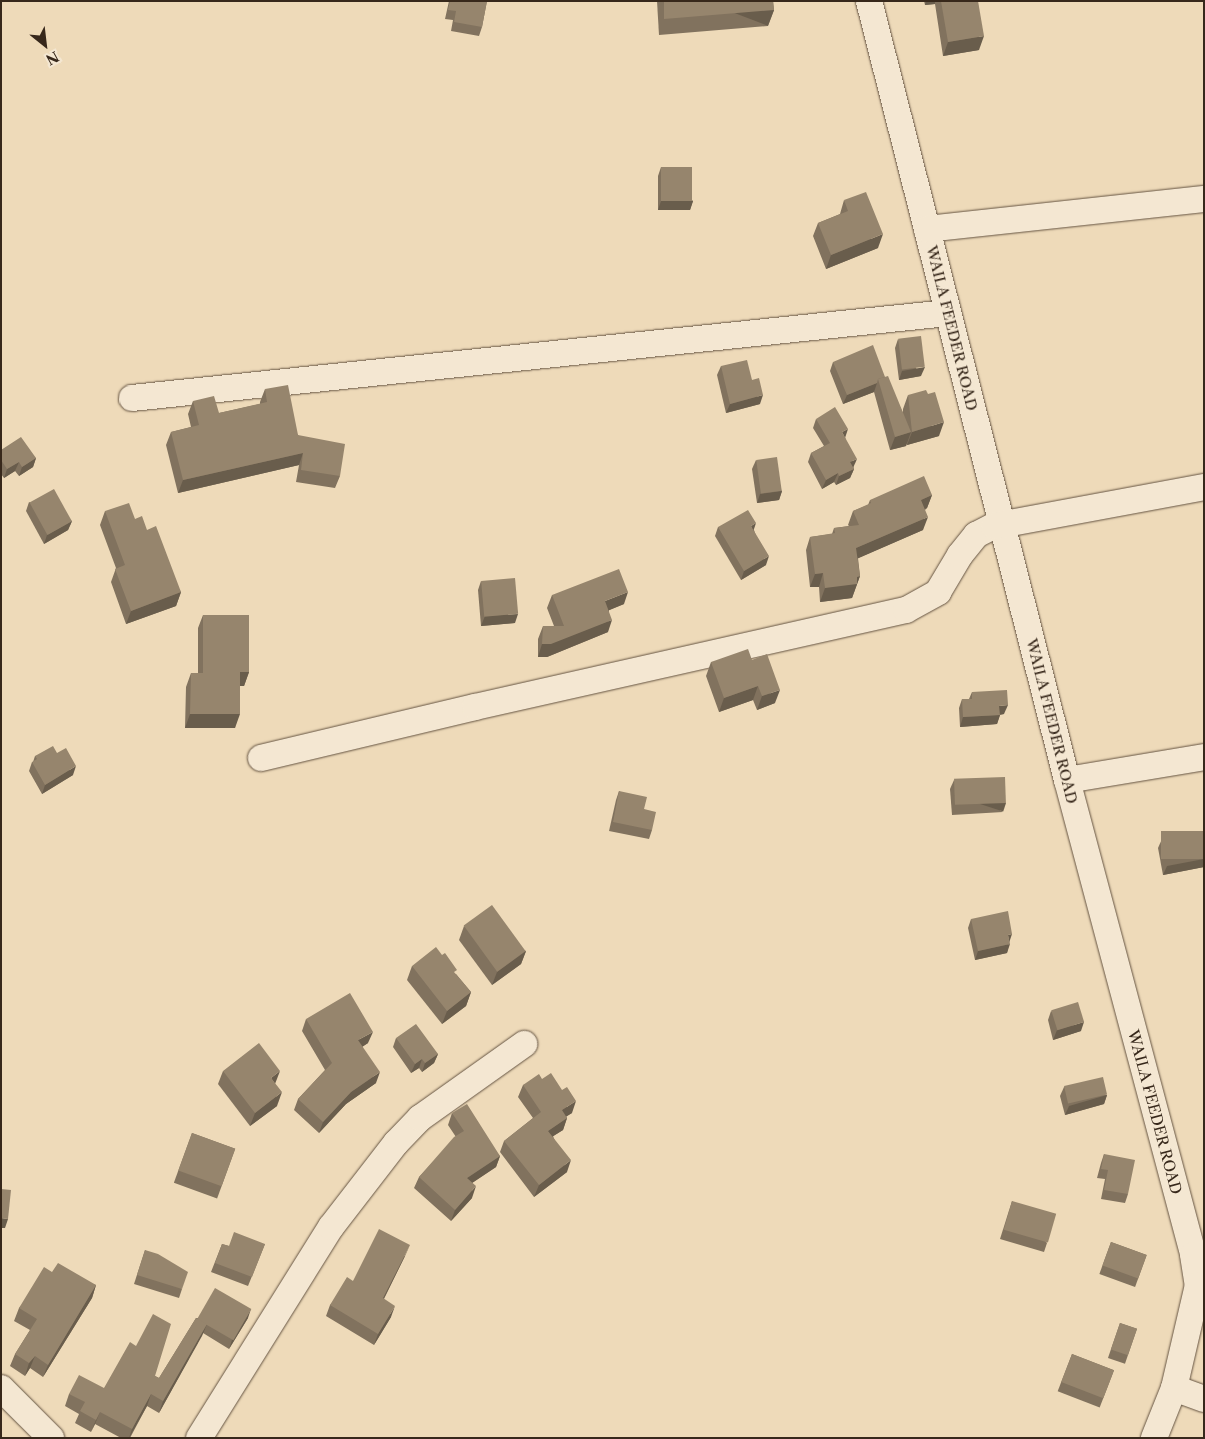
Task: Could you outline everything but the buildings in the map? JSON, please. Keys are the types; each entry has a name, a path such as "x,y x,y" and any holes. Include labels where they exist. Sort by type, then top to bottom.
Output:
{"street":[{"name":"WAILA FEEDER ROAD","path":"869,1 1067,780 1201,1284 1174,1388 1154,1438"},
{"path":"927,229 1204,199"},
{"path":"132,398 948,313"},
{"path":"262,758 485,705 906,610 938,592 960,555 976,535 1002,524 1204,487"},
{"path":"1067,780 1204,757"},
{"path":"199,1438 331,1227 396,1143 420,1118 524,1044"},
{"path":"1,1388 51,1438"},
{"path":"1174,1388 1204,1399"}]}
